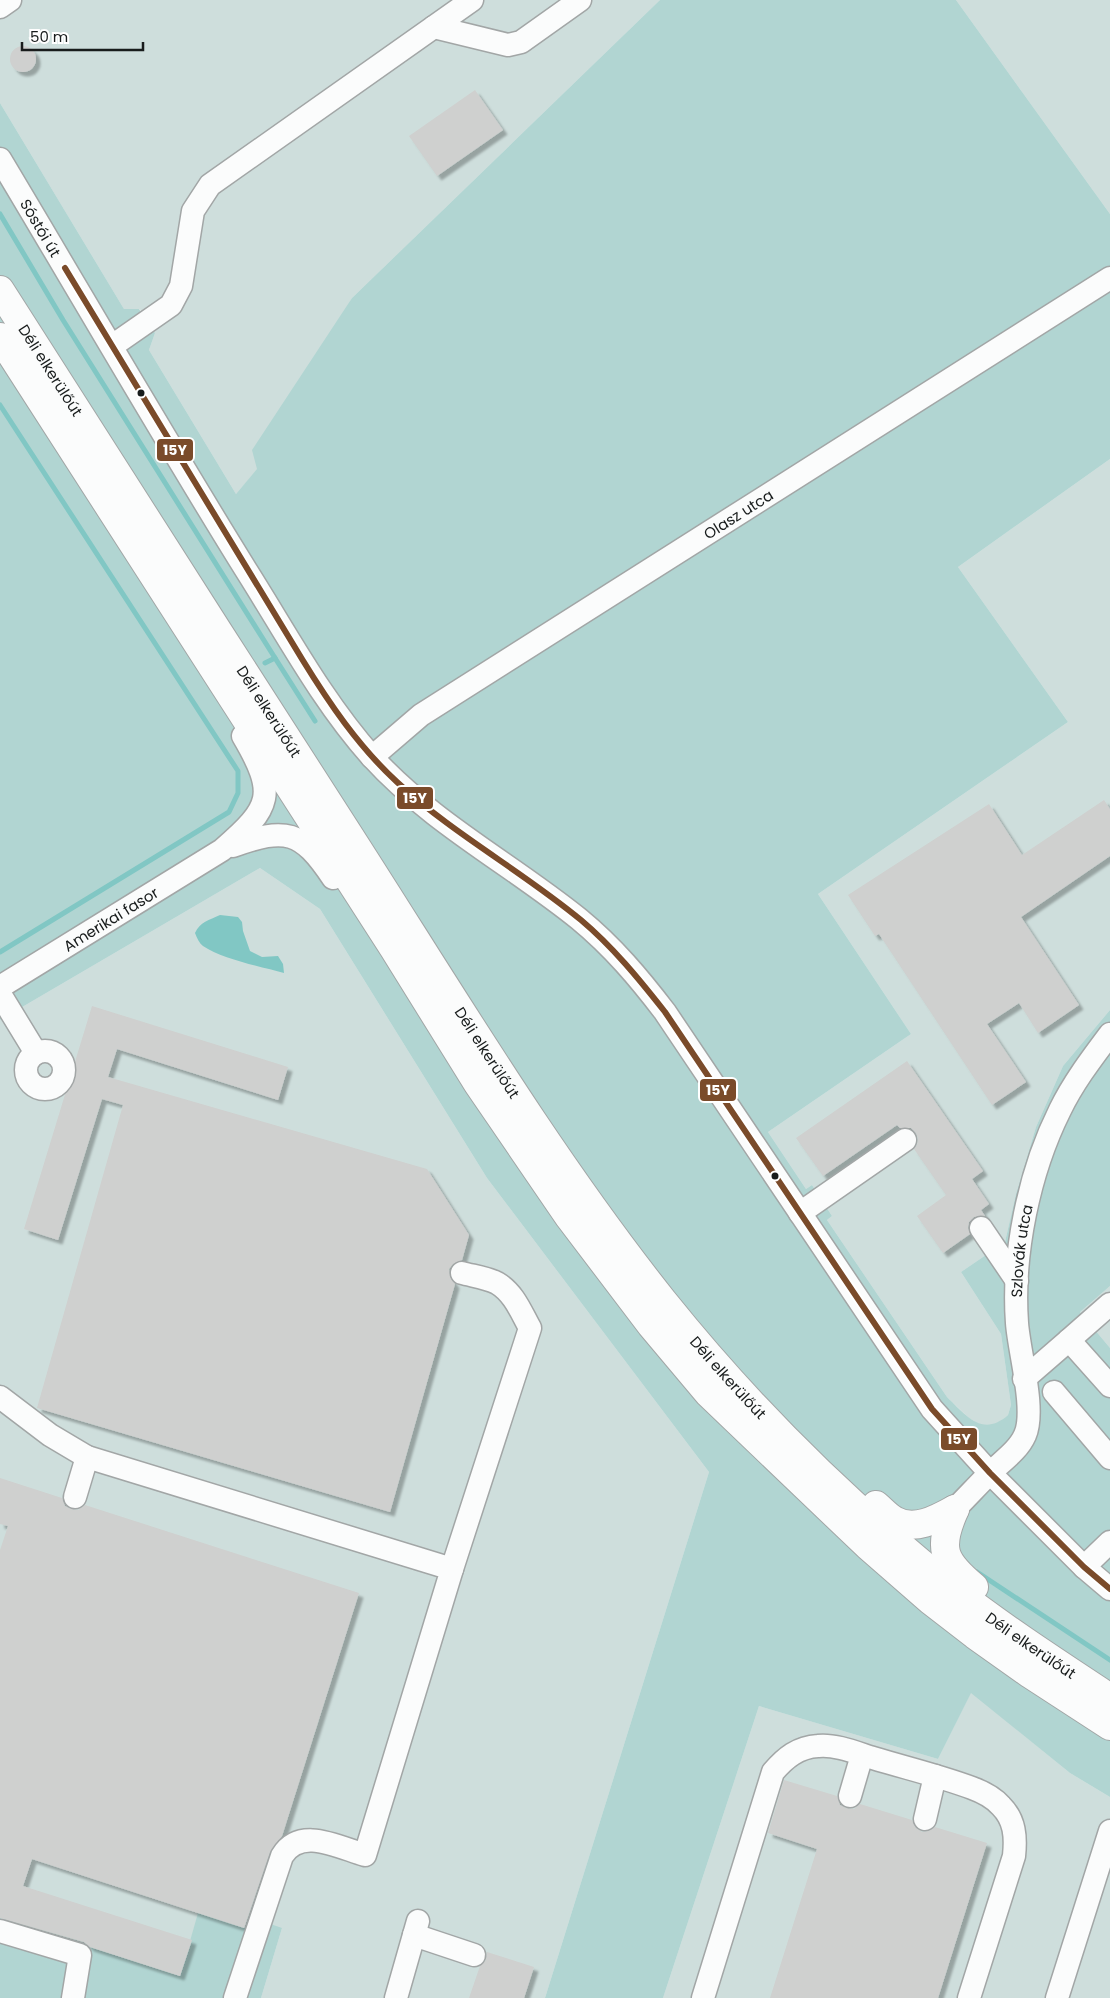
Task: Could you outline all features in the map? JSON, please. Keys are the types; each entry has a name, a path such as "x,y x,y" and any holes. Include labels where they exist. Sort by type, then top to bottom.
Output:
{"main road":[{"name":"Déli elkerülőút","path":"0,290 500,1072 609,1231 666,1304 763,1414 817,1469 896,1542 1018,1637 1110,1698"},
{"name":"Déli elkerülőút","path":"0,337 394,949 478,1084 569,1217 651,1325 709,1394 810,1493 931,1601 1030,1674 1110,1726"},
{"path":"817,1469 847,1480 894,1520 902,1524 925,1523 955,1509"},
{"path":"955,1509 948,1525 945,1539 945,1550 950,1562 954,1570 997,1607 1018,1637"}],"street":[{"path":"0,7 10,0"},
{"path":"112,346 171,305 182,286 193,211 210,185 472,0"},
{"path":"434,27 508,45 521,42 580,0"},
{"name":"Sóstói út","path":"0,160 231,545 332,706 372,757 428,810 578,918 608,944 634,972 665,1012 932,1409 990,1474"},
{"name":"Olasz utca","path":"372,757 421,715 1110,278"},
{"path":"210,665 240,732 257,760 265,788 260,812 249,827 222,850"},
{"path":"222,850 256,838 283,835 307,844 317,854 345,896 394,949"},
{"name":"Amerikai fasor","path":"0,987 222,850"},
{"path":"0,994 36,1053"},
{"name":"Szlovák utca","path":"955,1509 1016,1449 1025,1435 1028,1406 1017,1324 1017,1281 1021,1239 1033,1182 1049,1133 1071,1090 1110,1034"},
{"path":"800,1213 905,1140"},
{"path":"981,1228 1017,1281"},
{"path":"235,1998 282,1856 292,1843 310,1839 365,1854 452,1569 530,1328 514,1299 506,1290 496,1283 462,1273"},
{"path":"1024,1379 1110,1304"},
{"path":"1069,1340 1110,1386"},
{"path":"1054,1392 1110,1458"},
{"path":"0,1397 50,1436 87,1457 452,1569"},
{"path":"75,1498 87,1457"},
{"path":"990,1474 1084,1567 1110,1590"},
{"path":"1084,1567 1110,1542"},
{"path":"703,1998 774,1772 788,1756 808,1747 828,1746 974,1788 992,1797 1006,1812 1015,1834 1014,1856 969,1998"},
{"path":"850,1796 862,1755"},
{"path":"925,1819 936,1776"},
{"path":"1057,1998 1110,1831"},
{"path":"396,1998 416,1928 474,1955"},
{"path":"0,1931 80,1955 73,1998"}],"shaded area":[{"path":"0,0 660,0 352,298 258,469 236,494 149,350 155,333 140,309 124,309 0,103"},
{"path":"660,0 956,0 1110,214 1110,459 958,567 1068,722 818,894 911,1034 768,1132 806,1189 812,1185 832,1216 827,1220 947,1397 968,1417 975,1421 982,1424 999,1422 1008,1415 1011,1405 1001,1334 961,1272 1005,1242 1016,1194 1036,1127 1063,1066 1110,1010 1110,1286 1080,1312 1110,1348 1110,1797 1070,1773 971,1693 938,1759 759,1706 663,1998 545,1998 709,1472 487,1178 320,909 260,868 0,1020 0,103 124,309 139,309 155,333 149,350 236,494 257,469 252,450 352,298"},
{"path":"956,0 1110,0 1110,214"},
{"path":"1110,459 1110,1010 1063,1066 1036,1127 1016,1194 1005,1242 961,1272 1001,1334 1011,1405 1008,1415 1001,1421 993,1425 981,1425 969,1418 947,1397 827,1220 832,1216 812,1185 806,1189 768,1132 911,1034 818,894 1068,722 958,567"},
{"path":"260,868 320,909 487,1178 709,1472 545,1998 261,1998 282,1928 252,1930 192,1940 180,1976 0,1918 0,1020"},
{"path":"1110,1286 1110,1348 1080,1312"},
{"path":"971,1692 1070,1773 1110,1797 1110,1998 663,1998 759,1706 938,1759"},
{"path":"198,1913 252,1930 256,1919 282,1928 261,1998 0,1998 0,1918 180,1976"}],"water":[{"path":"220,915 238,917 242,922 250,951 262,957 278,956 283,964 284,973 231,959 202,945 195,933 197,929 205,922"}],"building":[{"path":"23,46 32,50 36,59 32,68 23,72 14,68 10,59 14,50"},
{"path":"475,90 503,130 437,176 409,136"},
{"path":"1104,800 1110,809 1110,856 1021,917 1079,1005 1038,1033 1019,1003 987,1024 1026,1082 992,1105 879,934 875,936 848,895 989,804 1022,855"},
{"path":"92,1006 288,1067 278,1100 117,1049 108,1077 427,1169 469,1235 462,1260 453,1264 449,1269 450,1277 455,1284 390,1512 37,1408 123,1105 102,1099 58,1240 24,1229"},
{"path":"907,1061 983,1171 972,1179 989,1204 981,1210 985,1216 974,1217 969,1222 970,1234 943,1253 917,1216 946,1195 914,1149 918,1138 911,1128 900,1128 897,1125 823,1176 796,1138"},
{"path":"0,1478 62,1498 65,1506 71,1509 78,1510 85,1505 359,1593 282,1836 270,1852 244,1928 32,1859 23,1886 192,1940 180,1976 90,1947 84,1942 0,1918 0,1550 8,1526 0,1524"},
{"path":"784,1780 837,1796 840,1805 846,1808 854,1809 860,1804 912,1820 916,1828 922,1832 929,1831 935,1827 987,1843 938,1998 770,1998 817,1849 768,1833"},
{"path":"487,1952 534,1967 524,1998 469,1998 480,1966 486,1960"}],"waterway":[{"path":"0,214 63,320 275,658 265,663"},
{"path":"0,405 238,771 238,793 229,812 0,952"},
{"path":"275,658 315,721"},
{"path":"977,1572 1110,1660"}],"transit line":[{"name":"15Y","path":"65,268 302,659 357,739 383,768 419,801 464,836 535,885 581,920 625,964 665,1012 932,1409 990,1473 1084,1567 1110,1589"}]}
